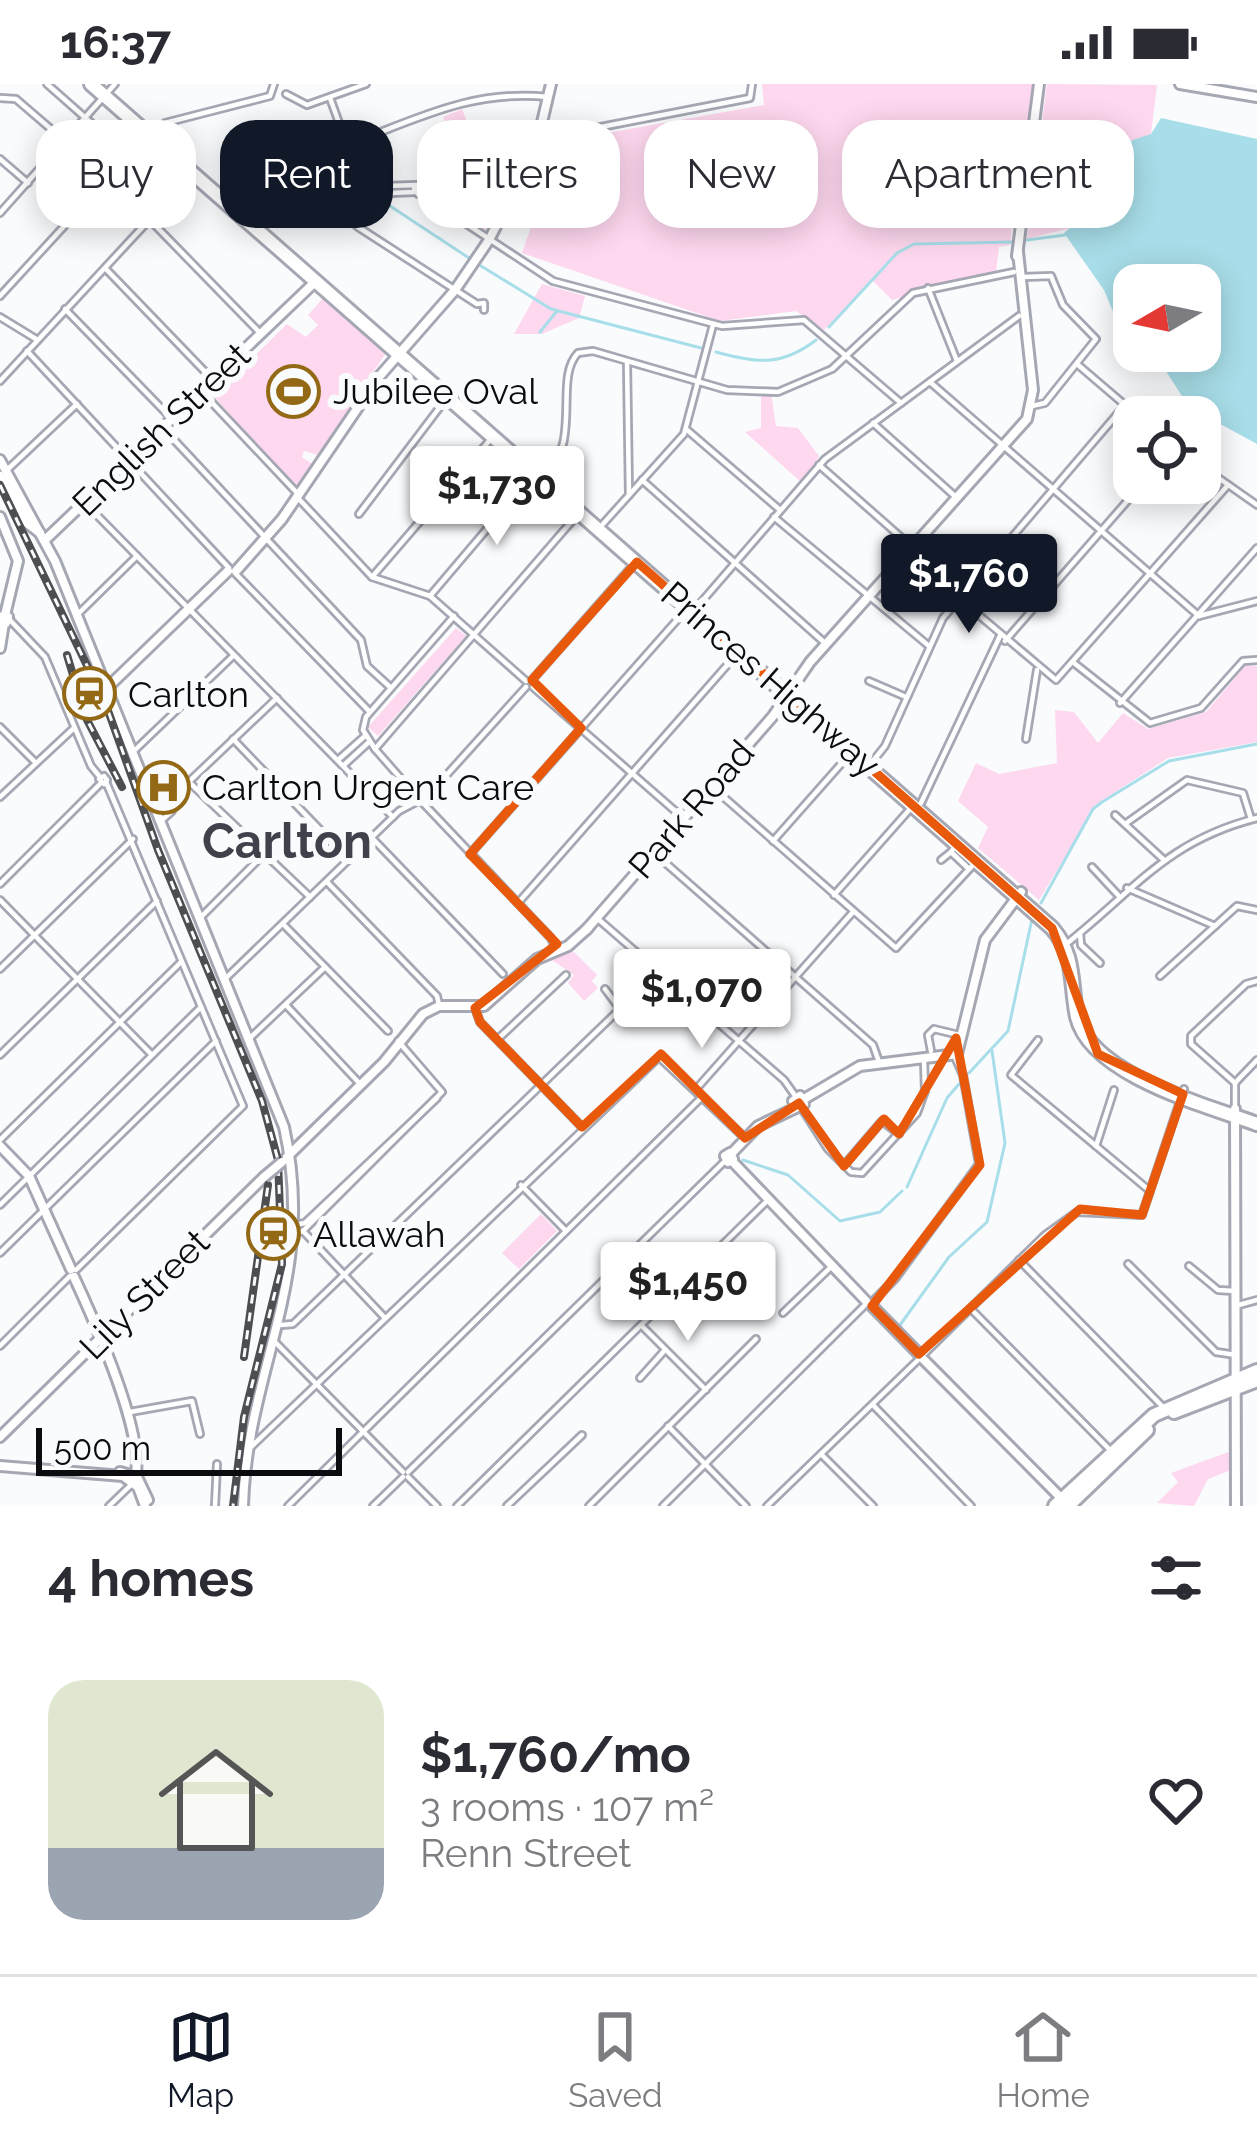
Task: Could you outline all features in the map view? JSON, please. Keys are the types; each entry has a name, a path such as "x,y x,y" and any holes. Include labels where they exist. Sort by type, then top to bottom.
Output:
{"highway":[{"name":"Princes Highway","path":"104,88 140,120"},
{"name":"Princes Highway","path":"104,88 138,120"},
{"name":"Princes Highway","path":"196,168 220,189"},
{"name":"Princes Highway","path":"196,176 493,436 603,524 739,651 873,761 918,804 954,848 1020,894"},
{"name":"Princes Highway","path":"264,228 580,512 1072,940"},
{"path":"1072,940 1083,1016 1098,1045 1119,1062 1257,1121"},
{"path":"1062,1504 1111,1451 1164,1409 1257,1376"},
{"path":"1062,1504 1165,1417 1236,1383"}],"main road":[{"path":"544,120 551,84"},
{"path":"1033,401 1013,277 1039,84"},
{"path":"1180,84 1222,87 1257,98"},
{"path":"108,687 265,537 400,351 455,290 495,228"},
{"path":"1013,277 1033,401"},
{"name":"English Street","path":"43,536 85,502 316,281"},
{"name":"Park Road","path":"475,1008 488,1004 537,959 586,930 598,917 867,596 1003,448 1033,401"},
{"path":"0,460 2,476 27,523 43,536 139,747 200,918 281,1113 299,1228 281,1325 252,1436 244,1506"},
{"path":"0,517 17,554 6,582 0,648"},
{"path":"1020,894 985,940 963,1036 952,1055 879,1062 850,1070 745,1138 729,1158 1062,1504"},
{"path":"439,1006 475,1008"},
{"name":"Lily Street","path":"0,1437 361,1084 423,1014 439,1006"},
{"path":"1235,1112 1236,1506"},
{"path":"0,1144 29,1176 101,1336 136,1459 131,1480 147,1506"},
{"path":"0,1466 131,1480"}],"street":[{"path":"47,84 87,119 104,88"},
{"path":"286,94 307,105 366,84"},
{"path":"620,123 747,99 754,93 752,84"},
{"path":"174,120 274,87"},
{"path":"393,128 472,98 498,93 549,97"},
{"path":"0,98 16,99 40,120"},
{"path":"330,98 338,120"},
{"path":"0,159 28,183"},
{"path":"0,213 36,174"},
{"path":"0,296 63,228"},
{"path":"0,381 141,228"},
{"path":"158,228 261,334"},
{"path":"364,228 477,304"},
{"path":"473,228 553,281 713,325 736,327 799,318 901,403"},
{"path":"105,268 212,380"},
{"path":"430,596 567,440 572,359 588,351 737,392 778,392 815,380 848,355 895,305 928,288 1051,276 1063,305 1096,336 1077,364 1114,396"},
{"path":"928,288 957,362"},
{"path":"65,309 172,419"},
{"path":"0,317 36,339"},
{"path":"470,854 819,465 1017,322"},
{"path":"603,524 686,429 713,325"},
{"path":"27,351 370,712"},
{"path":"627,361 629,495"},
{"name":"Park Road","path":"1033,401 1040,407 1077,364"},
{"path":"930,382 1050,492 1199,616"},
{"path":"201,391 372,577 430,596 683,818"},
{"path":"359,514 448,397"},
{"path":"2,476 77,404"},
{"path":"873,761 929,646 958,599 1113,419"},
{"path":"873,423 957,498"},
{"path":"163,428 361,640 367,666 390,688"},
{"path":"686,429 780,510"},
{"path":"372,577 493,436"},
{"path":"819,465 958,599 1053,680 1228,484"},
{"path":"1221,479 1257,505"},
{"path":"642,481 826,644"},
{"path":"85,502 393,817"},
{"path":"834,895 918,804 1003,639 1125,504"},
{"path":"375,749 580,512"},
{"path":"774,517 929,646"},
{"path":"1120,703 1257,548"},
{"path":"78,614 137,556"},
{"path":"225,979 393,817 420,801 637,562"},
{"path":"1199,616 1257,601"},
{"path":"341,762 367,739 370,712 454,616"},
{"path":"0,1346 243,1106 133,839 74,728 45,657 6,619"},
{"path":"518,903 739,651"},
{"path":"139,747 233,656"},
{"path":"1073,662 1150,722 1207,704 1244,661 1257,660"},
{"path":"1027,739 1037,670"},
{"path":"869,681 907,697"},
{"path":"161,813 188,781 277,698"},
{"path":"0,727 35,762"},
{"path":"0,797 74,728"},
{"path":"233,739 350,860"},
{"path":"367,739 556,950"},
{"path":"773,841 853,750"},
{"path":"1100,963 1072,940 1126,887 1211,831 1254,819 1244,793 1187,780 1125,824"},
{"path":"0,884 102,781"},
{"path":"188,781 310,898"},
{"path":"711,787 896,948 973,864"},
{"path":"1115,815 1164,860"},
{"path":"372,838 503,974"},
{"path":"0,969 133,839"},
{"path":"941,860 954,848 962,862 973,864"},
{"path":"653,852 873,1045 879,1062"},
{"path":"200,918 265,853"},
{"path":"954,870 962,862"},
{"path":"1092,867 1118,895"},
{"path":"327,882 436,996 439,1006"},
{"path":"1126,887 1215,926"},
{"path":"0,900 152,1055"},
{"path":"0,1055 157,901"},
{"path":"1160,976 1241,904 1257,910"},
{"path":"697,1088 853,912"},
{"path":"598,917 739,1040 798,1102 851,1172 865,1171 924,1099 928,1035 934,1029 963,1036"},
{"path":"284,924 388,1031"},
{"path":"0,1144 182,962"},
{"path":"250,1037 326,967"},
{"path":"499,1038 566,975"},
{"path":"1235,1083 1191,1044 1191,1036 1246,983 1257,981"},
{"path":"281,1325 292,1324 620,1009 605,989"},
{"path":"286,1005 361,1084"},
{"path":"0,1205 202,1006"},
{"path":"475,1008 480,1022 582,1127"},
{"path":"1038,1040 1011,1075 1150,1191"},
{"path":"0,1253 216,1041"},
{"path":"386,1318 299,1228 443,1090 398,1041"},
{"path":"928,1057 932,1045 941,1044"},
{"path":"663,1506 895,1280 979,1164 962,1069 952,1055"},
{"path":"250,1447 661,1056 745,1138"},
{"path":"1235,1112 1235,1083 1257,1060"},
{"path":"1096,1146 1114,1090"},
{"path":"766,1506 1019,1260 1078,1211 1140,1217 1184,1091"},
{"path":"287,1506 704,1095"},
{"path":"844,1166 882,1121 899,1134"},
{"path":"373,1506 729,1158"},
{"path":"521,1185 566,1231"},
{"path":"458,1506 768,1200"},
{"path":"1019,1260 1164,1409"},
{"path":"783,1313 832,1264"},
{"path":"1128,1264 1216,1352 1235,1355"},
{"path":"1190,1266 1218,1290 1235,1291"},
{"path":"1235,1306 1257,1300"},
{"path":"970,1308 1111,1451"},
{"path":"642,1325 706,1390"},
{"path":"590,1506 756,1340"},
{"path":"276,1343 437,1506"},
{"path":"640,1378 665,1350"},
{"path":"125,1414 192,1401 200,1434"},
{"path":"872,1406 971,1506"},
{"path":"668,1426 746,1506"},
{"path":"252,1436 271,1430"},
{"path":"507,1506 582,1435"},
{"path":"822,1454 872,1506"},
{"path":"215,1506 218,1464"},
{"path":"110,1506 131,1480"},
{"path":"775,1498 783,1506"}],"highlighted area":[{"path":"637,562 1052,928 1098,1054 1183,1094 1142,1215 1080,1209 919,1354 872,1306 980,1165 956,1038 899,1134 884,1119 844,1166 799,1103 745,1138 661,1054 582,1127 480,1022 475,1008 557,944 470,854 581,728 532,680"}],"shaded area":[{"path":"762,84 1033,84 1029,120 842,120 842,228 1012,228 1010,245 999,247 996,272 892,300 873,281 824,330 796,311 720,321 522,253 531,228 620,228 620,131 644,126 644,228 818,228 818,120 680,120 764,105"},
{"path":"1047,84 1157,85 1151,134 1134,140 1134,120 1042,120"},
{"path":"462,109 466,120 444,120"},
{"path":"1028,228 1070,228 1027,239"},
{"path":"542,284 585,296 579,318 542,334 514,334"},
{"path":"325,296 388,350 318,455 304,451 302,457 312,464 296,488 210,392 218,377 245,357 249,361 287,324 306,337 318,325 308,315"},
{"path":"771,393 776,426 798,428 819,456 803,484 745,432 761,428 761,394"},
{"path":"456,628 466,636 378,736 368,727"},
{"path":"1246,665 1257,666 1257,742 1168,758 1098,803 1039,900 978,848 988,827 958,801 976,763 999,774 1057,763 1055,710 1074,712 1098,743 1123,713 1148,729 1206,712"},
{"path":"574,952 597,975 592,981 598,988 584,1001 568,983 574,975 549,958"},
{"path":"541,1214 557,1231 519,1269 502,1253"},
{"path":"1231,1451 1231,1470 1208,1479 1194,1506 1157,1503 1178,1482 1171,1473"}],"water":[{"path":"1161,118 1257,139 1257,444 1221,424 1221,396 1182,396 1166,372 1221,372 1221,264 1113,264 1113,312 1104,290 1064,233 1069,228 1134,228 1134,140 1151,134"}],"waterway":[{"path":"393,208 469,258"},
{"path":"1027,240 1065,235"},
{"path":"829,327 897,253 914,244 1013,242"},
{"path":"481,266 551,309 701,348"},
{"path":"540,332 557,311"},
{"path":"716,352 744,359 780,359 816,340"},
{"path":"1041,903 1093,809 1102,802 1169,761 1257,744"},
{"path":"969,1073 1008,1031 1032,919"},
{"path":"900,1325 949,1257 987,1222 1005,1143 992,1051"},
{"path":"907,1187 947,1098 959,1084"},
{"path":"743,1160 788,1175 840,1221 880,1212 902,1191"}],"railway":[{"path":"0,485 106,705 158,850 262,1101 278,1160 282,1264 244,1417 233,1506"},
{"path":"67,655 86,718 122,787"},
{"path":"244,1357 268,1185"}],"place":[{"name":"Jubilee Oval","path":"294,391"},
{"name":"Carlton","path":"89,694"},
{"name":"Carlton Urgent Care","path":"163,787"},
{"name":"Allawah","path":"274,1234"}],"district":[{"name":"Carlton","path":"287,841"}]}
